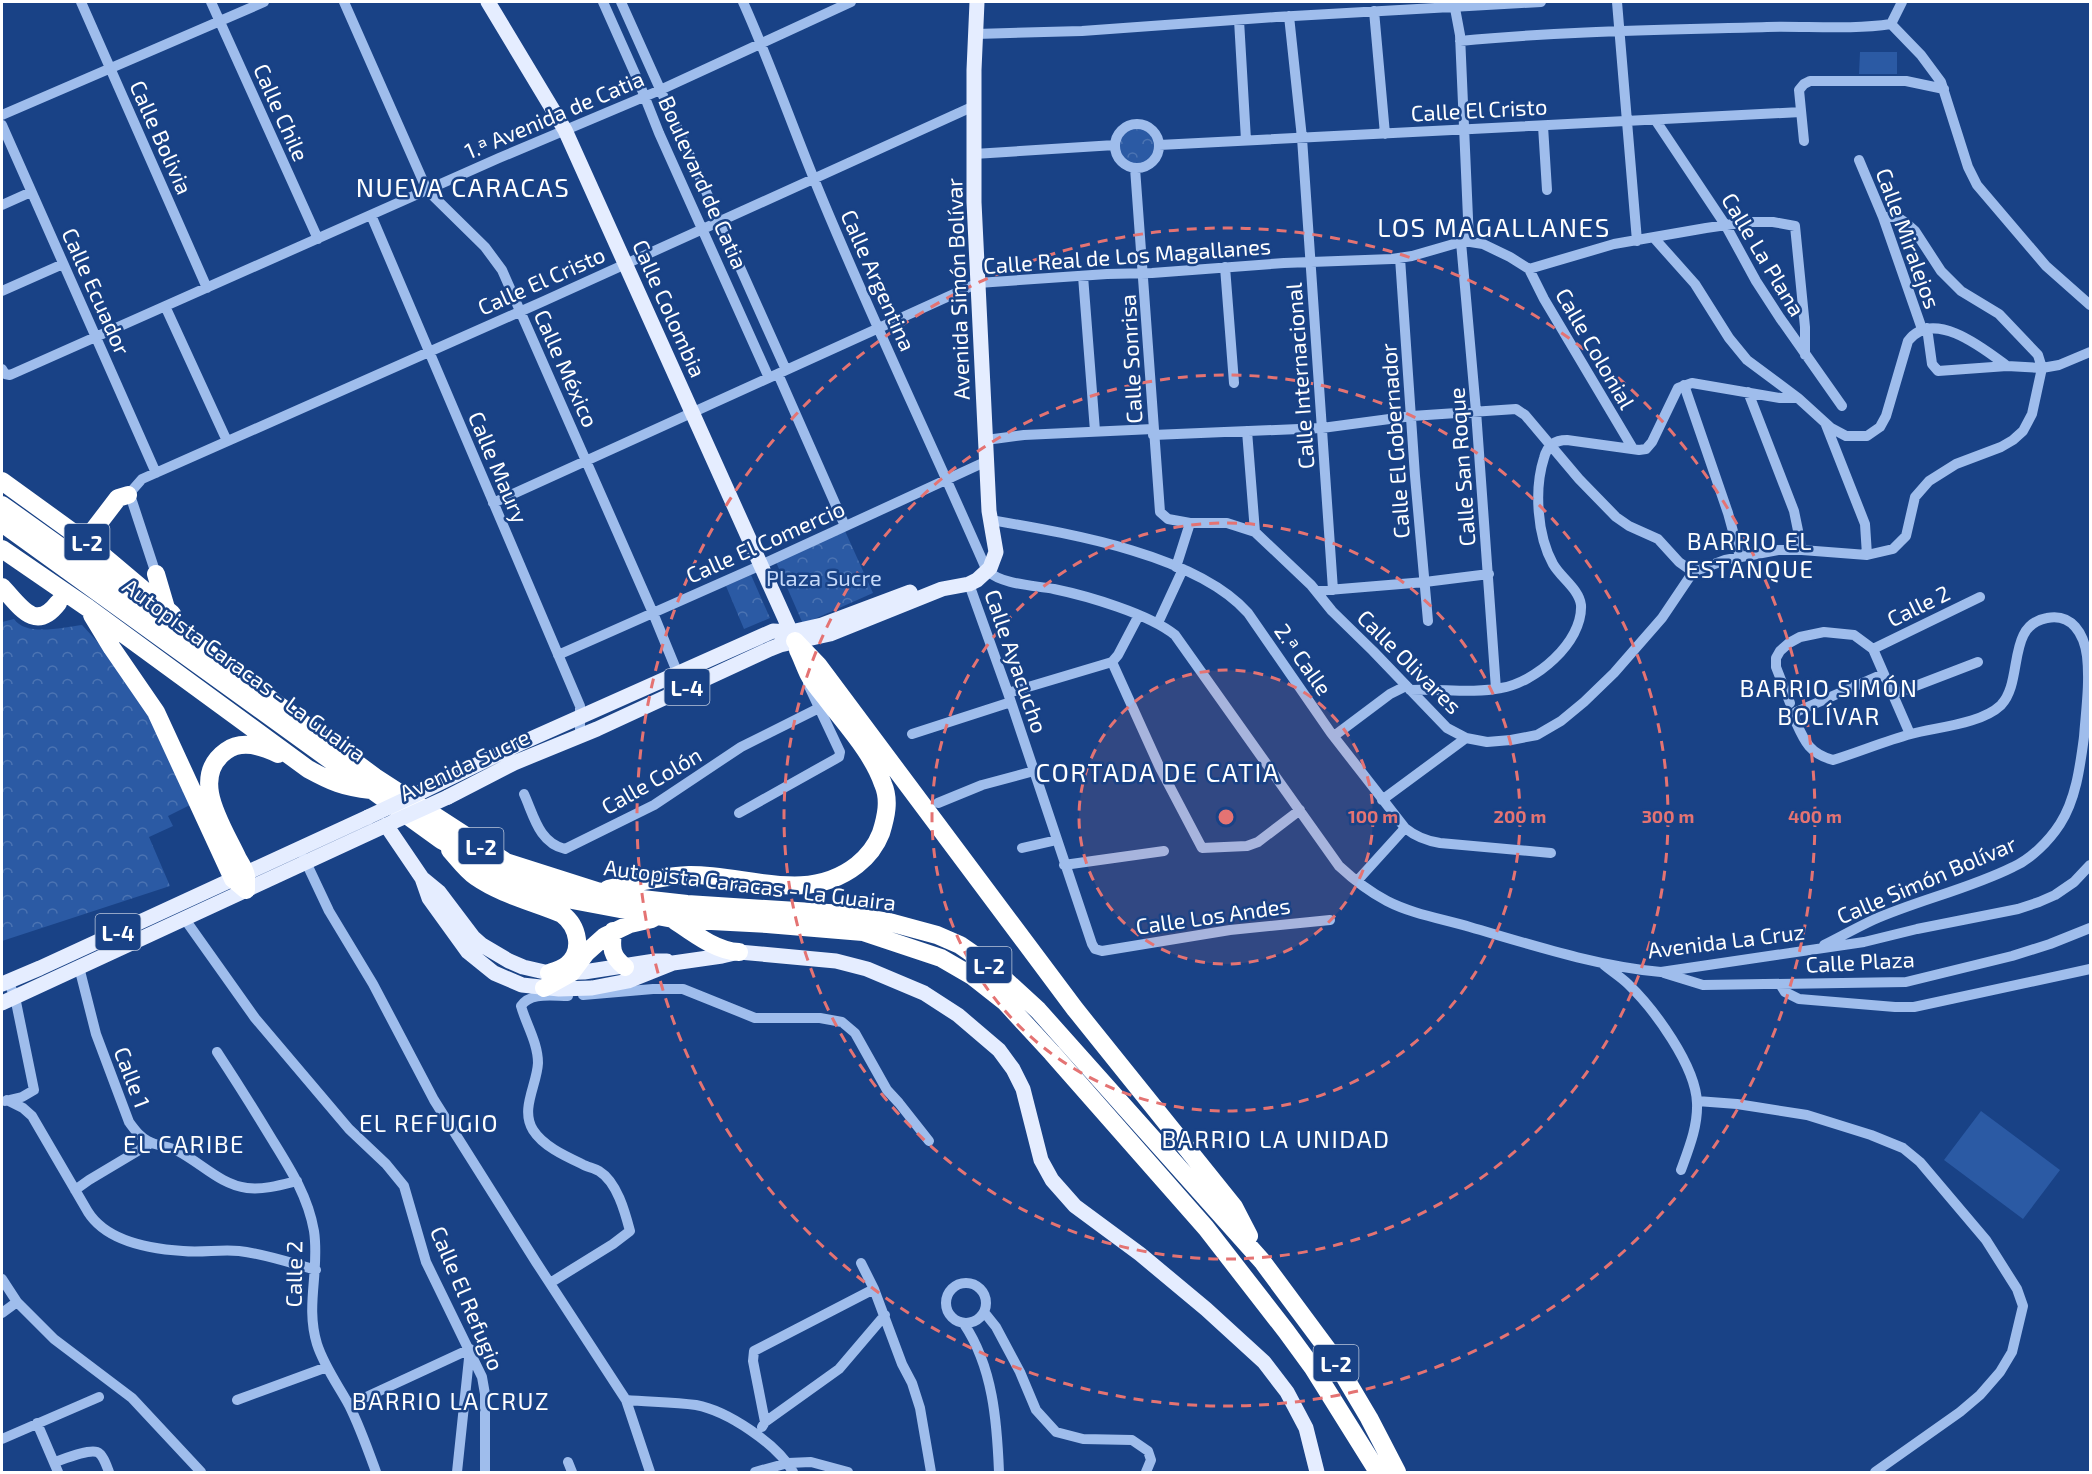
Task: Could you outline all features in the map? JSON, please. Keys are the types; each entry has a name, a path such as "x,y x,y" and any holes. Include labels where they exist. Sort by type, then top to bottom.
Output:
{"highway":[{"name":"Autopista Caracas - La Guaira","path":"2,481 90,544 140,585 192,630 202,648"},
{"path":"92,532 118,498 128,495"},
{"name":"Autopista Caracas - La Guaira","path":"2,505 202,648 374,783 441,840 521,882 572,900 666,918 864,932 941,958 972,976 1005,1002 1206,1228 1252,1285 1312,1368 1378,1473"},
{"name":"Autopista Caracas - La Guaira","path":"2,523 136,620 374,783 506,862 597,891 633,898 866,917 937,935 960,945 989,965 1038,1010 1262,1261 1331,1354 1369,1418 1397,1473"},
{"name":"Autopista Caracas - La Guaira","path":"2,549 83,605 308,769 345,787 374,783"},
{"path":"140,585 147,584 156,574"},
{"path":"156,574 167,610"},
{"path":"2,587 25,612 35,617 43,617 51,612 58,603"},
{"path":"83,605 156,712 242,881"},
{"name":"L-2","path":"83,605 136,620"},
{"path":"597,891 686,875 708,876 771,886 808,885 824,882 850,870 871,851 878,839 885,817 887,801 884,786 868,755 809,676 793,637"},
{"path":"793,637 818,665 1075,1009 1234,1207 1262,1261"},
{"path":"242,881 210,797 210,770 216,760 231,747 247,745 273,752 308,769"},
{"path":"441,840 474,876 513,896 554,911 568,919 574,927 577,934 575,953 566,966 546,981"},
{"path":"546,981 571,973 596,944 613,931 630,924 666,918 728,951 739,952"},
{"path":"613,931 611,951 625,967"}],"main road":[{"name":"Calle Colombia","path":"488,2 565,130 759,566 793,637"},
{"name":"Avenida Simón Bolívar","path":"977,2 974,202 987,461 991,520 996,552 987,571"},
{"name":"Avenida Sucre","path":"303,856 368,817 580,716 773,631 793,637 830,634 961,585 987,571"},
{"name":"Avenida Sucre","path":"5,982 242,881 389,824 514,763 793,637"},
{"path":"389,824 423,878 429,898 475,959 507,980 522,985 546,981 575,990 628,981 673,963 739,952 836,961 867,969 924,993 958,1015 999,1050 1013,1069 1023,1089 1041,1160 1052,1180 1075,1206 1140,1254 1206,1309 1264,1362 1287,1392 1306,1428 1317,1473"},
{"name":"Avenida Sucre","path":"8,1000 184,918 242,881"},
{"path":"571,973 655,961 673,963"}],"street":[{"name":"Calle Bolivia","path":"81,2 207,288"},
{"name":"Calle Chile","path":"211,2 318,239"},
{"path":"2,115 264,2"},
{"name":"Calle México","path":"344,2 427,190 490,253 502,270 678,674"},
{"name":"Boulevard de Catia","path":"603,2 703,229 778,374"},
{"name":"Boulevard de Catia","path":"621,2 720,222 778,374 844,526"},
{"name":"Calle Argentina","path":"743,2 813,179 987,571"},
{"name":"1.ª Avenida de Catia","path":"4,372 96,337 427,190 645,97 850,2"},
{"path":"976,34 1082,31 1454,4 1541,2"},
{"path":"1617,2 1637,241"},
{"path":"1890,24 1902,2"},
{"name":"Calle San Roque","path":"1454,4 1460,41 1465,242 1496,689"},
{"path":"1374,11 1385,134"},
{"path":"612,22 627,15"},
{"name":"Calle Internacional","path":"1289,16 1302,138 1333,590"},
{"path":"1239,20 1246,140"},
{"path":"1460,41 1619,30 1856,27 1890,24"},
{"path":"1890,24 1928,63 1944,89 1968,167 1977,185 2046,266 2091,304"},
{"path":"1804,141 1799,90 1810,81 1906,81 1944,89"},
{"name":"Calle El Cristo","path":"128,495 142,479 520,312 974,106"},
{"name":"Calle El Cristo","path":"1159,145 1801,112"},
{"name":"Calle La Plana","path":"1656,121 1726,226 1756,281 1842,406"},
{"name":"Calle Ecuador","path":"2,124 156,473"},
{"path":"1136,124 1152,129 1159,145 1154,160 1144,167 1136,168 1122,162 1116,153 1115,145 1120,131 1136,124"},
{"path":"1543,126 1547,190"},
{"path":"974,154 1115,145"},
{"name":"Calle Miralejos","path":"1859,160 1883,217 1924,328 1932,364 1938,371 2007,366"},
{"name":"Calle Sonrisa","path":"1136,168 1160,512"},
{"path":"2,205 32,192"},
{"name":"Calle Maury","path":"371,215 580,706 580,735"},
{"path":"1883,217 1897,217 1915,231 1941,271 1961,291 1999,314 2041,363"},
{"path":"1465,242 1483,244 1529,269 1614,244 1764,222 1796,226 1805,327 1805,355"},
{"path":"1654,238 1695,284 1737,349 1755,368 1798,398 1839,434 1857,438 1867,436 1880,427 1886,416 1908,341 1912,335 1924,328 1963,336 1980,345 2007,366 2041,363 2059,365 2091,352"},
{"name":"Calle Real de Los Magallanes","path":"493,503 978,283 1400,258 1465,242"},
{"name":"Calle El Gobernador","path":"1400,258 1415,476 1428,621"},
{"path":"2,291 63,264"},
{"path":"1225,267 1234,383"},
{"name":"Calle Colonial","path":"1529,269 1632,447"},
{"path":"1083,276 1095,431"},
{"path":"165,306 227,441"},
{"path":"986,440 1024,435 1095,431 1247,431 1322,428 1412,416 1520,410 1579,479 1616,517 1629,526 1658,539 1679,562 1694,572 1740,557 1778,550 1867,555 1893,549 1902,542 1909,529 1915,497 1929,481 1956,464 2001,447 2023,431 2032,414 2041,363"},
{"path":"1334,736 1390,694 1408,688 1496,689 1517,684 1535,674 1568,645 1579,619 1581,606 1579,598 1553,564 1542,537 1538,490 1539,475 1545,453 1551,444 1567,440 1646,449 1652,442 1674,394 1684,385 1692,382 1780,398 1798,398"},
{"path":"1684,385 1728,513 1740,557"},
{"path":"1748,392 1794,511 1802,550"},
{"path":"1826,424 1865,524 1867,555"},
{"path":"1247,431 1255,532"},
{"name":"Calle El Comercio","path":"558,655 987,461"},
{"path":"128,495 156,574"},
{"name":"Calle Olivares","path":"1160,512 1168,519 1190,523 1227,523 1255,532 1316,591 1332,611 1441,723 1466,738 1487,742 1511,741 1537,735 1561,721 1614,674 1647,637 1694,572"},
{"name":"2.ª Calle","path":"991,520 1103,541 1179,568 1219,588 1241,604 1334,736 1405,828 1414,835 1434,842 1551,854"},
{"path":"987,571 996,579 1058,590 1158,622 1179,568 1190,523"},
{"path":"1316,591 1489,574"},
{"name":"Calle Ayacucho","path":"961,585 1010,698 1092,944 1095,949 1102,951"},
{"name":"Calle 2","path":"1873,649 1980,597"},
{"path":"912,734 1112,662 1139,615"},
{"name":"Calle Simón Bolívar","path":"1793,708 1794,718 1811,750 1822,757 1833,760 1910,734 1964,722 1987,714 1998,707 2008,693 2018,647 2026,631 2037,620 2050,617 2071,622 2081,633 2085,644 2089,687 2081,765 2060,824 2040,847 2015,867 1873,920 1817,949"},
{"name":"Avenida La Cruz","path":"1158,622 1175,635 1189,652 1340,866 1357,881 1388,902 1409,909 1601,962 1660,972 1884,938 2039,902 2055,895 2074,882 2091,865"},
{"path":"1883,674 1793,708 1776,667 1776,658 1789,643 1800,637 1824,632 1854,635 1873,649 1910,734"},
{"path":"739,813 835,761 840,752 797,661 793,637"},
{"path":"1112,662 1160,768 1202,848 1247,846 1258,842 1300,810"},
{"path":"1892,695 1978,662"},
{"name":"Calle Colón","path":"524,795 545,839 553,846 564,849 654,805 741,747 819,708"},
{"path":"1382,800 1466,738"},
{"path":"938,803 982,785 1034,771"},
{"path":"1357,881 1405,828"},
{"path":"1022,848 1057,840"},
{"path":"1064,865 1164,851"},
{"path":"303,856 329,911 373,984 434,1100 626,1400 650,1473"},
{"name":"Calle El Refugio","path":"184,918 255,1018 349,1129 386,1164 404,1186 426,1262 470,1349 484,1385 485,1473"},
{"name":"Calle Los Andes","path":"1102,951 1230,930 1330,920"},
{"name":"Calle Plaza","path":"1660,972 1703,985 1906,982 2012,956 2091,928"},
{"path":"1601,962 1628,984 1664,1029 1693,1080 1697,1101 1696,1126 1681,1170"},
{"name":"Calle 1","path":"79,967 96,1034 129,1122 137,1134 150,1143 164,1144 224,1180 246,1188 271,1187 297,1181"},
{"path":"1780,984 1785,992 1798,999 1914,1007 2091,969"},
{"path":"4,1101 33,1092 34,1086 8,1000 5,982"},
{"path":"550,1284 630,1231 613,1186 606,1176 599,1170 583,1165 542,1141 532,1129 528,1115 538,1064 536,1046 521,1006 526,999 683,988 755,1018 820,1018 842,1022 855,1033 887,1090 929,1141"},
{"name":"Calle 2","path":"217,1052 305,1197 314,1234 316,1270 311,1317 318,1347 349,1405 376,1473"},
{"path":"4,1101 23,1108 32,1116 94,1221 118,1238 133,1243 183,1251 253,1253 316,1270"},
{"path":"1697,1101 1737,1104 1807,1115 1904,1148 1920,1162 1986,1240 2017,1289 2022,1306 2012,1352 2000,1372 1980,1395 1960,1412 1878,1472"},
{"path":"75,1190 150,1143"},
{"path":"861,1263 885,1315 915,1392 925,1433 931,1473"},
{"path":"2,1279 17,1302 54,1339 132,1398 199,1472"},
{"path":"964,1324 976,1321 984,1312 986,1299 979,1287 967,1283 954,1286 946,1297 947,1312 951,1318 964,1324 972,1335 989,1378 998,1444 999,1473"},
{"path":"765,1422 753,1361 754,1351 874,1289"},
{"path":"2,1313 17,1302"},
{"path":"984,1312 996,1327 1020,1372 1036,1410 1056,1432 1083,1439 1132,1440 1148,1451 1150,1460 1146,1473"},
{"path":"756,1434 765,1422 839,1369 885,1315"},
{"path":"349,1405 470,1349"},
{"path":"457,1473 470,1349"},
{"path":"237,1400 327,1367"},
{"path":"2,1439 99,1397"},
{"path":"626,1400 696,1406 717,1412 756,1434 790,1468"},
{"path":"37,1423 56,1467 89,1452 97,1452 101,1455 109,1473"},
{"path":"755,1473 790,1468 811,1462 848,1473"}],"green space":[{"path":"1860,52 1897,52 1897,74 1859,74"},
{"path":"1137,127 1150,133 1156,146 1150,159 1137,165 1124,159 1118,146 1124,133"},
{"name":"Plaza Sucre","path":"845,531 873,593 803,624 776,562"},
{"path":"751,575 770,618 744,629 726,586"},
{"path":"14,619 27,628 46,630 82,625 123,673 145,709 190,805 168,816 173,826 149,837 170,886 2,941 2,622"},
{"path":"1981,1111 2060,1170 2023,1219 1944,1160"}],"district":[{"name":"NUEVA CARACAS","path":"463,186"},
{"name":"LOS MAGALLANES","path":"1494,226"},
{"name":"BARRIO EL ESTANQUE","path":"1750,554"},
{"name":"BARRIO SIMÓN BOLÍVAR","path":"1829,701"},
{"name":"CORTADA DE CATIA","path":"1158,771"},
{"name":"EL REFUGIO","path":"429,1122"},
{"name":"BARRIO LA UNIDAD","path":"1276,1138"},
{"name":"EL CARIBE","path":"184,1143"},
{"name":"BARRIO LA CRUZ","path":"451,1400"}]}
